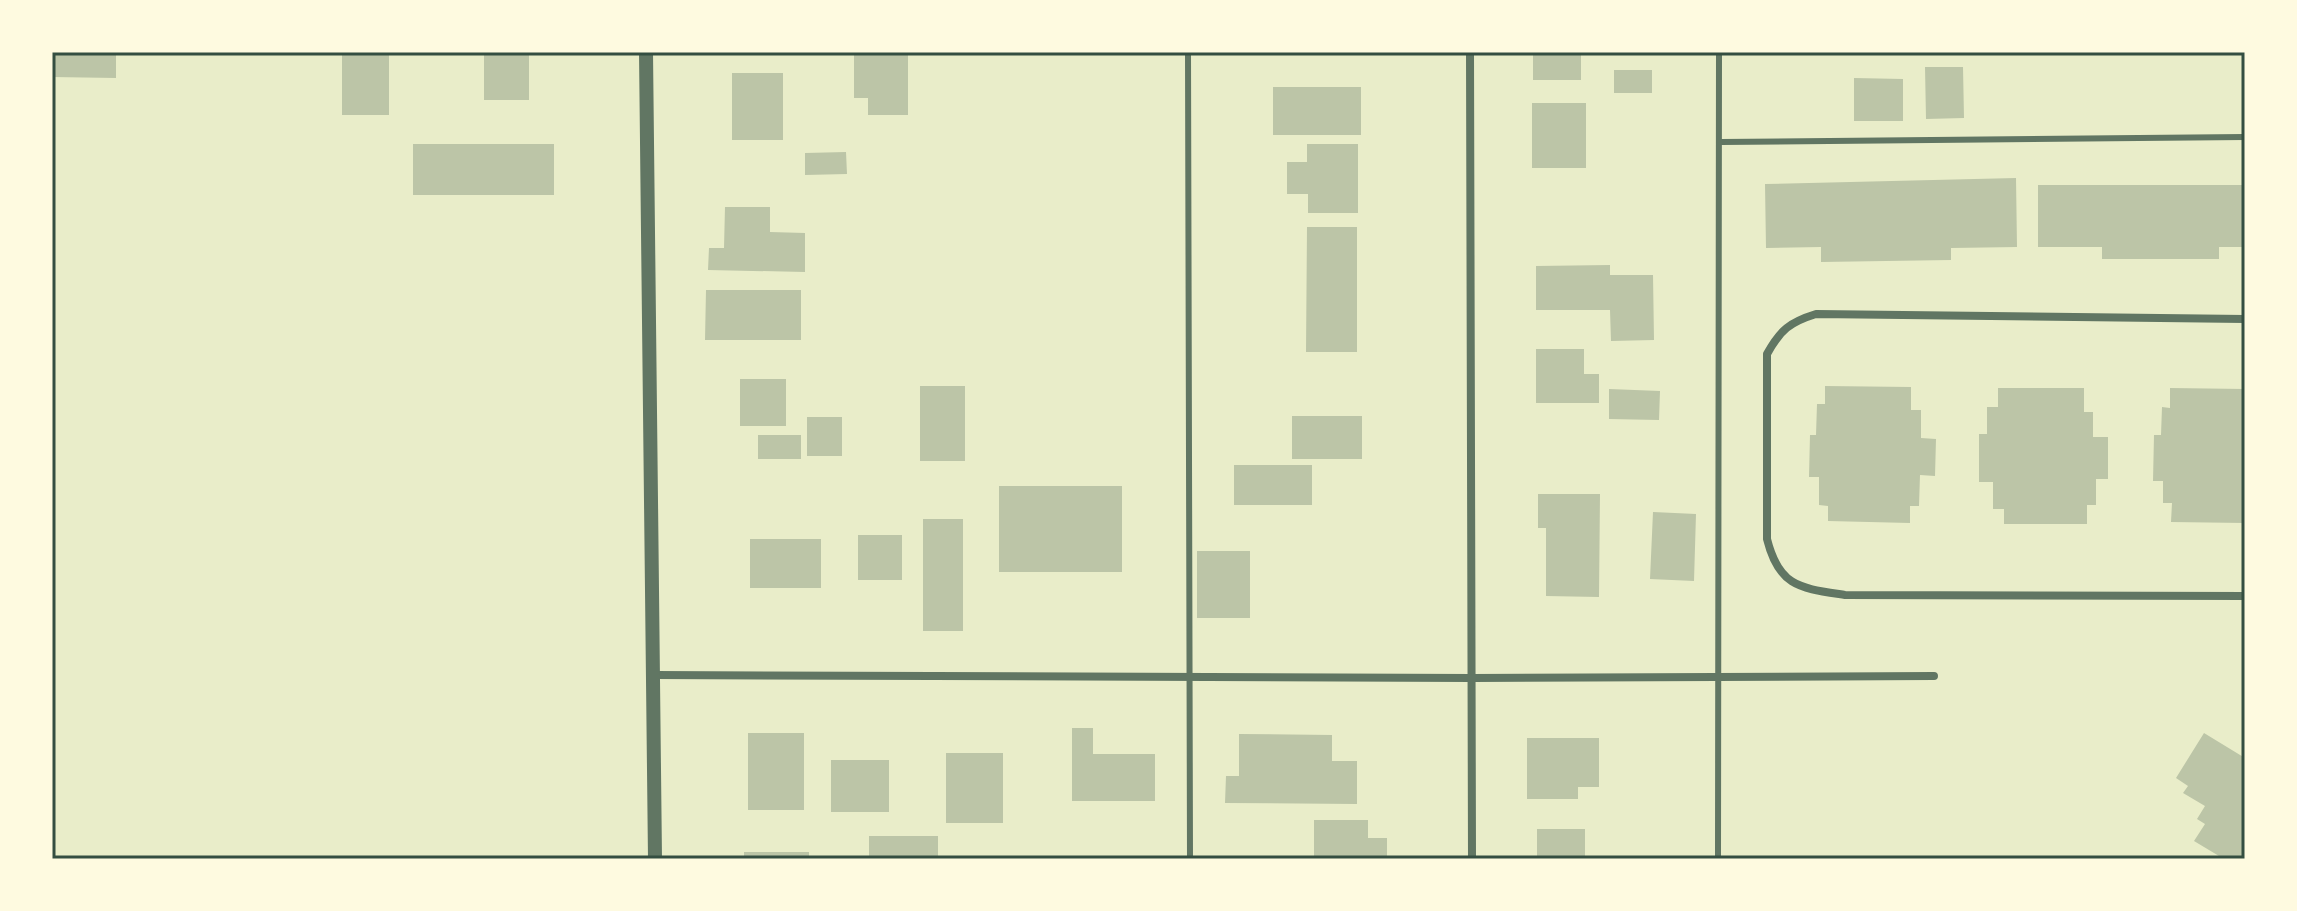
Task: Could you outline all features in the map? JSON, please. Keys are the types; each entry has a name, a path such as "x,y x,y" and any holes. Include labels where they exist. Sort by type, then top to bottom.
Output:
{"street":[{"path":"646,52 655,859"},
{"path":"1470,52 1472,859"},
{"path":"2245,319 1816,314 1786,327 1767,354 1767,539 1774,566 1789,580 1814,590 1845,595 2245,596"},
{"path":"655,675 1934,676"}],"lane":[{"path":"1188,52 1190,859"},
{"path":"1718,859 1719,52"},
{"path":"1721,142 2245,137"}],"building":[{"path":"52,52 116,52 116,78 52,77"},
{"path":"342,52 389,52 389,115 342,115"},
{"path":"484,52 529,52 529,100 484,100"},
{"path":"854,52 908,52 908,115 868,115 868,98 854,98"},
{"path":"1533,52 1581,52 1581,80 1533,80"},
{"path":"1925,67 1963,67 1964,118 1926,119"},
{"path":"1614,70 1652,70 1652,93 1614,93"},
{"path":"732,73 783,73 783,140 732,140"},
{"path":"1854,78 1903,79 1903,121 1854,121"},
{"path":"1273,87 1361,87 1361,135 1273,135"},
{"path":"1532,103 1586,103 1586,168 1532,168"},
{"path":"413,144 554,144 554,195 413,195"},
{"path":"1307,144 1358,144 1358,213 1308,213 1308,194 1287,194 1287,162 1307,162"},
{"path":"846,152 847,174 805,175 805,153"},
{"path":"2016,178 2017,247 1951,248 1951,260 1821,262 1821,247 1766,248 1765,184"},
{"path":"2038,185 2245,185 2245,247 2219,247 2219,259 2102,259 2102,247 2038,247"},
{"path":"725,207 770,207 770,232 805,233 805,272 708,270 709,248 724,248"},
{"path":"1307,227 1357,227 1357,352 1306,352"},
{"path":"1610,265 1610,275 1653,275 1654,340 1611,341 1610,310 1536,310 1536,266"},
{"path":"706,290 801,290 801,340 705,340"},
{"path":"1536,349 1584,349 1584,374 1599,374 1599,403 1536,403"},
{"path":"740,379 786,379 786,426 740,426"},
{"path":"920,386 965,386 965,461 920,461"},
{"path":"1825,386 1911,387 1911,410 1921,410 1921,438 1936,439 1935,476 1920,475 1919,506 1910,506 1910,523 1828,521 1828,506 1819,505 1819,477 1809,477 1810,435 1816,435 1817,404 1825,404"},
{"path":"1998,388 2084,388 2084,412 2093,412 2093,437 2108,437 2108,479 2096,479 2096,505 2087,505 2087,524 2004,524 2004,509 1993,509 1993,482 1979,482 1979,434 1987,434 1987,407 1998,407"},
{"path":"2170,388 2245,389 2245,523 2171,522 2172,503 2163,503 2163,481 2153,481 2154,435 2161,435 2162,407 2170,408"},
{"path":"1609,389 1660,391 1659,420 1609,419"},
{"path":"1292,416 1362,416 1362,459 1292,459"},
{"path":"807,417 842,417 842,456 807,456"},
{"path":"758,435 801,435 801,459 758,459"},
{"path":"1234,465 1312,465 1312,505 1234,505"},
{"path":"999,486 1122,486 1122,572 999,572"},
{"path":"1538,494 1600,494 1599,597 1546,596 1546,528 1538,528"},
{"path":"1653,512 1696,514 1694,581 1650,579"},
{"path":"923,519 963,519 963,631 923,631"},
{"path":"858,535 902,535 902,580 858,580"},
{"path":"750,539 821,539 821,588 750,588"},
{"path":"1197,551 1250,551 1250,618 1197,618"},
{"path":"1072,728 1093,728 1093,754 1155,754 1155,801 1072,801"},
{"path":"748,733 804,733 804,810 748,810"},
{"path":"2204,733 2245,758 2245,859 2224,859 2194,841 2205,824 2197,819 2205,806 2183,793 2188,786 2176,778"},
{"path":"1239,734 1332,735 1332,761 1357,761 1357,804 1225,803 1226,776 1239,776"},
{"path":"1527,738 1599,738 1599,787 1578,787 1578,799 1527,799"},
{"path":"946,753 1003,753 1003,823 946,823"},
{"path":"831,760 889,760 889,812 831,812"},
{"path":"1314,820 1368,820 1368,838 1387,838 1387,859 1314,859"},
{"path":"1537,829 1585,829 1585,859 1537,859"},
{"path":"869,836 938,836 938,859 869,859"},
{"path":"744,852 809,852 809,859 744,859"}]}
